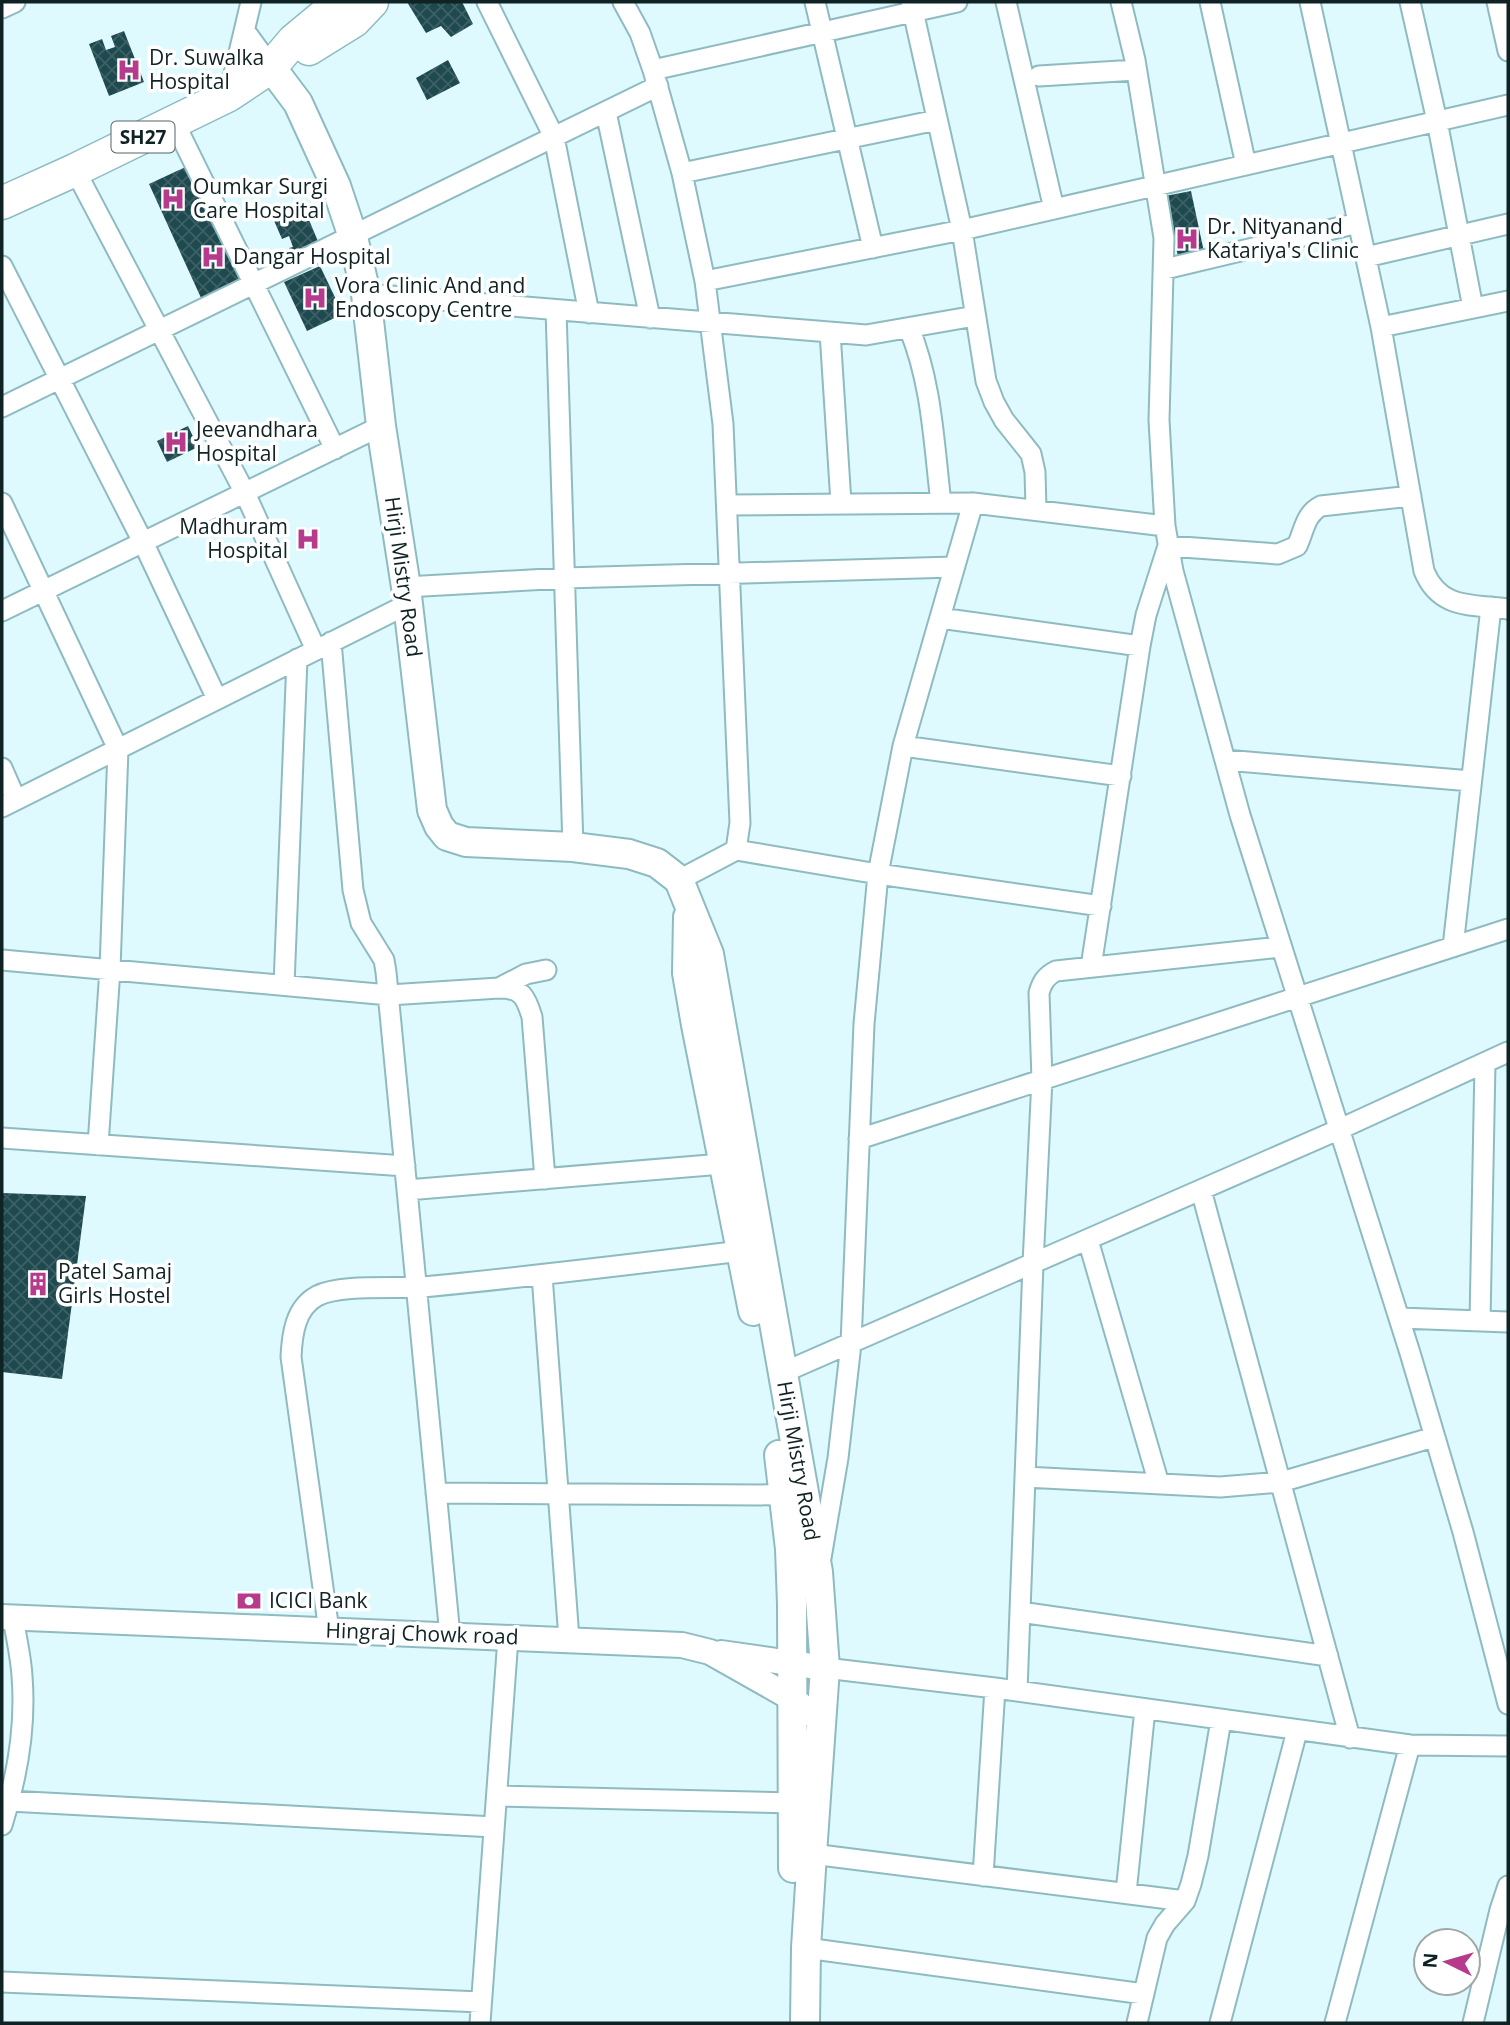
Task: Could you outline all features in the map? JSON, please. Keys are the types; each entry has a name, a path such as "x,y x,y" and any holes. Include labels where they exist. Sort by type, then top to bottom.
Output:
{"main road":[{"name":"SH27","path":"275,64 294,40 340,2"},
{"name":"SH27","path":"2,203 229,95 275,64 308,50 354,21 372,2"},
{"name":"Hirji Mistry Road","path":"275,64 298,103 336,186 353,237 366,294 381,426 407,596 432,810 439,826 447,835 466,842 629,854 657,863 679,880 709,954 818,1572 825,1668 806,1948 805,2023"},
{"name":"Hirji Mistry Road","path":"688,907 687,973 769,1397 791,1563 794,1803 791,2023"}],"street":[{"path":"2,8 15,2"},
{"path":"229,95 251,2"},
{"path":"487,2 554,137 589,313"},
{"path":"623,2 640,33 682,173 711,323 723,424 727,505 739,759 740,823 736,850"},
{"path":"815,2 873,248"},
{"path":"2,407 606,112 655,78 912,8 957,2"},
{"path":"1006,2 1054,209"},
{"path":"1121,2 1136,70 1164,237 1159,420 1167,536 1179,594 1240,815 1399,1318 1463,1532 1508,1704"},
{"path":"1210,2 1246,165"},
{"path":"1310,2 1381,327 1424,570 1429,583 1446,600 1458,604 1499,608 1471,781 1453,947"},
{"path":"1409,2 1437,121 1473,309"},
{"path":"1497,2 1508,51"},
{"path":"912,8 962,230 986,381 994,402 1031,454 1035,472 1036,509"},
{"path":"245,31 275,64"},
{"path":"1039,76 1136,70"},
{"path":"705,281 962,230 1508,105"},
{"path":"606,112 650,318"},
{"path":"682,173 937,120"},
{"path":"174,122 335,449"},
{"path":"75,170 324,646 353,890 361,923 384,960 450,1636"},
{"path":"1165,269 1358,223"},
{"path":"1366,257 1508,225"},
{"path":"2,266 143,542 218,699"},
{"path":"366,294 866,335 975,316"},
{"path":"1381,327 1508,301"},
{"path":"556,310 573,848"},
{"path":"909,328 923,373 941,503"},
{"path":"830,332 841,503"},
{"path":"2,611 381,426"},
{"path":"727,505 973,503 1036,509 1167,536 1278,554 1297,546 1306,520 1313,510 1321,506 1411,496"},
{"path":"2,503 118,749 110,969 98,1145"},
{"path":"818,1572 838,1458 851,1343 864,1024 878,874 903,746 973,503"},
{"path":"1091,967 1140,646 1167,536"},
{"path":"2,768 9,803 324,646 407,596 565,578 954,567"},
{"path":"940,618 1140,646"},
{"path":"284,985 297,659"},
{"path":"903,746 1121,776"},
{"path":"1225,760 1471,781"},
{"path":"679,880 736,850 878,874 1101,906"},
{"path":"859,1139 1508,929"},
{"path":"1017,1691 1032,1264 1042,1079 1041,984 1048,975 1056,971 1280,947"},
{"path":"2,960 388,995 499,988 517,990 527,1000 531,1017 545,1179"},
{"path":"499,988 526,974 546,970"},
{"path":"782,1373 1201,1191 1508,1052"},
{"path":"1480,1321 1485,1063"},
{"path":"2,1138 405,1166"},
{"path":"407,1190 722,1164"},
{"path":"1201,1191 1350,1738"},
{"path":"1088,1240 1159,1484"},
{"path":"329,1631 291,1357 292,1334 302,1310 316,1297 335,1291 417,1287 542,1275 741,1251"},
{"path":"542,1275 569,1639"},
{"path":"1399,1318 1508,1322"},
{"path":"1025,1477 1220,1487 1280,1482 1434,1437"},
{"path":"436,1493 784,1495"},
{"path":"1020,1612 1328,1656"},
{"path":"2,1825 23,1726 22,1675 8,1617"},
{"name":"Hingraj Chowk road","path":"8,1617 682,1645 710,1652 793,1699 821,1721"},
{"path":"480,2023 508,1638"},
{"path":"710,1652 995,1688 1350,1738 1410,1745 1508,1746"},
{"path":"984,1875 995,1688"},
{"path":"1126,1893 1145,1709"},
{"path":"1137,2023 1157,1938 1185,1901 1199,1856 1222,1720"},
{"path":"1220,2023 1297,1731"},
{"path":"1335,2023 1410,1745"},
{"path":"497,1796 794,1803"},
{"path":"9,1801 494,1828"},
{"path":"812,1854 1185,1901"},
{"path":"1473,2023 1500,1948 1508,1886"},
{"path":"806,1948 1144,1994"},
{"path":"2,1982 481,2002"}],"building":[{"path":"407,2 462,2 473,24 451,37 441,26 426,33"},
{"path":"124,31 144,82 109,96 89,44 102,39 106,50 115,47 111,36"},
{"path":"448,60 460,83 427,100 416,78"},
{"path":"192,164 245,281 202,300 149,184"},
{"path":"1191,191 1204,252 1178,257 1165,196"},
{"path":"302,203 322,251 295,262 289,248 293,247 289,236 282,239 272,216"},
{"path":"320,266 343,314 307,331 284,282"},
{"path":"188,426 198,447 167,462 157,441"},
{"name":"Patel Samaj Girls Hostel","path":"2,1193 86,1196 62,1379 2,1372"}],"place":[{"name":"Dr. Suwalka Hospital","path":"129,70"},
{"name":"Oumkar Surgi Care Hospital","path":"173,199"},
{"name":"Dr. Nityanand Katariya's Clinic","path":"1187,239"},
{"name":"Dangar Hospital","path":"213,257"},
{"name":"Vora Clinic And and Endoscopy Centre","path":"315,298"},
{"name":"Jeevandhara Hospital","path":"176,442"},
{"name":"Madhuram Hospital","path":"308,539"},
{"name":"Patel Samaj Girls Hostel","path":"38,1284"},
{"name":"ICICI Bank","path":"249,1601"}]}
